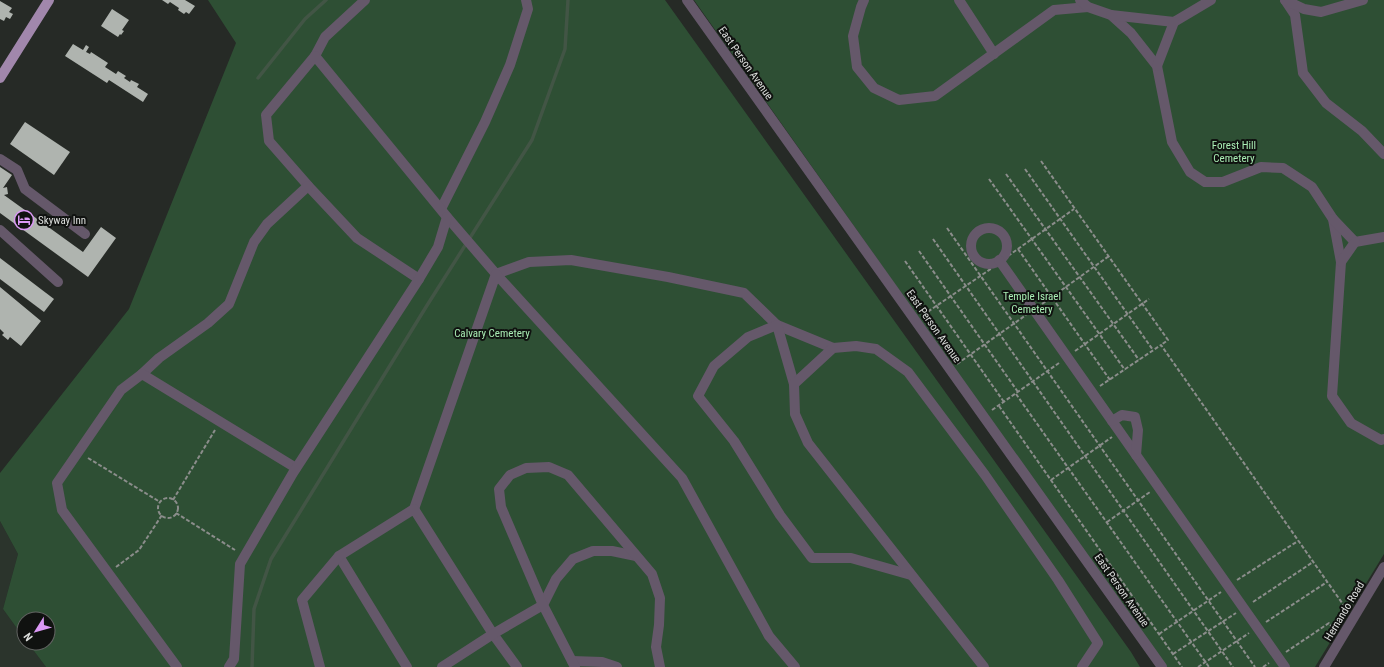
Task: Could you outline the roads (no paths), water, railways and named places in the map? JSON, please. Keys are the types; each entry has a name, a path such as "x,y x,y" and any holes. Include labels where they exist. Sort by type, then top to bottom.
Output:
{"main road":[{"path":"0,78 49,0"}],"street":[{"path":"365,0 325,37 315,56 266,115 270,141 308,186 357,238 419,279"},
{"path":"229,667 234,659 240,564 296,468 419,279 438,247 444,213 510,64 528,9 526,0"},
{"name":"East Person Avenue","path":"687,0 1162,667"},
{"path":"864,0 853,36 857,67 874,88 899,100 935,96 1054,10 1088,7 1111,14 1174,22 1211,0"},
{"path":"959,0 994,54"},
{"path":"1080,0 1088,7"},
{"path":"1285,0 1304,8 1322,12 1363,0"},
{"path":"1285,0 1295,15 1303,72 1326,102 1362,131 1384,154"},
{"path":"1111,14 1132,33 1157,66 1172,142 1190,172 1205,182 1223,182 1261,167 1283,168 1312,187 1333,219 1356,242"},
{"path":"1157,66 1174,22"},
{"path":"315,56 496,274 682,478 769,636 795,667"},
{"path":"0,159 17,170 25,189 85,234"},
{"path":"177,667 62,510 57,483 121,390 142,374 159,358 208,323 229,304 254,242 266,224 308,186"},
{"path":"1333,219 1341,262 1332,396 1351,423 1381,440 1384,439"},
{"path":"0,230 58,282"},
{"path":"1341,262 1356,242 1384,237"},
{"path":"496,274 529,262 571,260 668,277 744,293 777,325 833,348 856,346 876,349 908,372 985,475 1058,580 1098,643 1082,667"},
{"path":"1000,261 1285,667"},
{"path":"320,667 302,600 339,556 414,509 496,274"},
{"path":"777,325 794,384 795,414 808,443 984,667"},
{"path":"777,325 748,337 714,366 698,396 734,442 780,515 812,558 851,558 911,575"},
{"path":"794,384 833,348"},
{"path":"142,374 296,468"},
{"path":"1112,421 1122,415 1135,417 1138,430 1136,455"},
{"path":"617,667 602,662 573,664 543,605 501,507 499,489 510,475 526,468 549,467 568,475 652,574 660,598 656,647 660,667"},
{"path":"414,509 493,634 517,667"},
{"path":"442,667 493,634 543,605 556,579 573,559 593,551 612,551 636,556"},
{"path":"339,556 407,667"},
{"name":"Hernando Road","path":"1324,667 1384,567"}],"waterway":[{"path":"258,78 305,19 326,0"},
{"path":"252,667 254,609 271,559 426,307 532,140 565,49 568,0"}],"place":[{"name":"Skyway Inn","path":"24,220"}],"park label":[{"name":"Forest Hill Cemetery","path":"1234,151"},
{"name":"Temple Israel Cemetery","path":"1032,302"},
{"name":"Calvary Cemetery","path":"492,333"}]}
